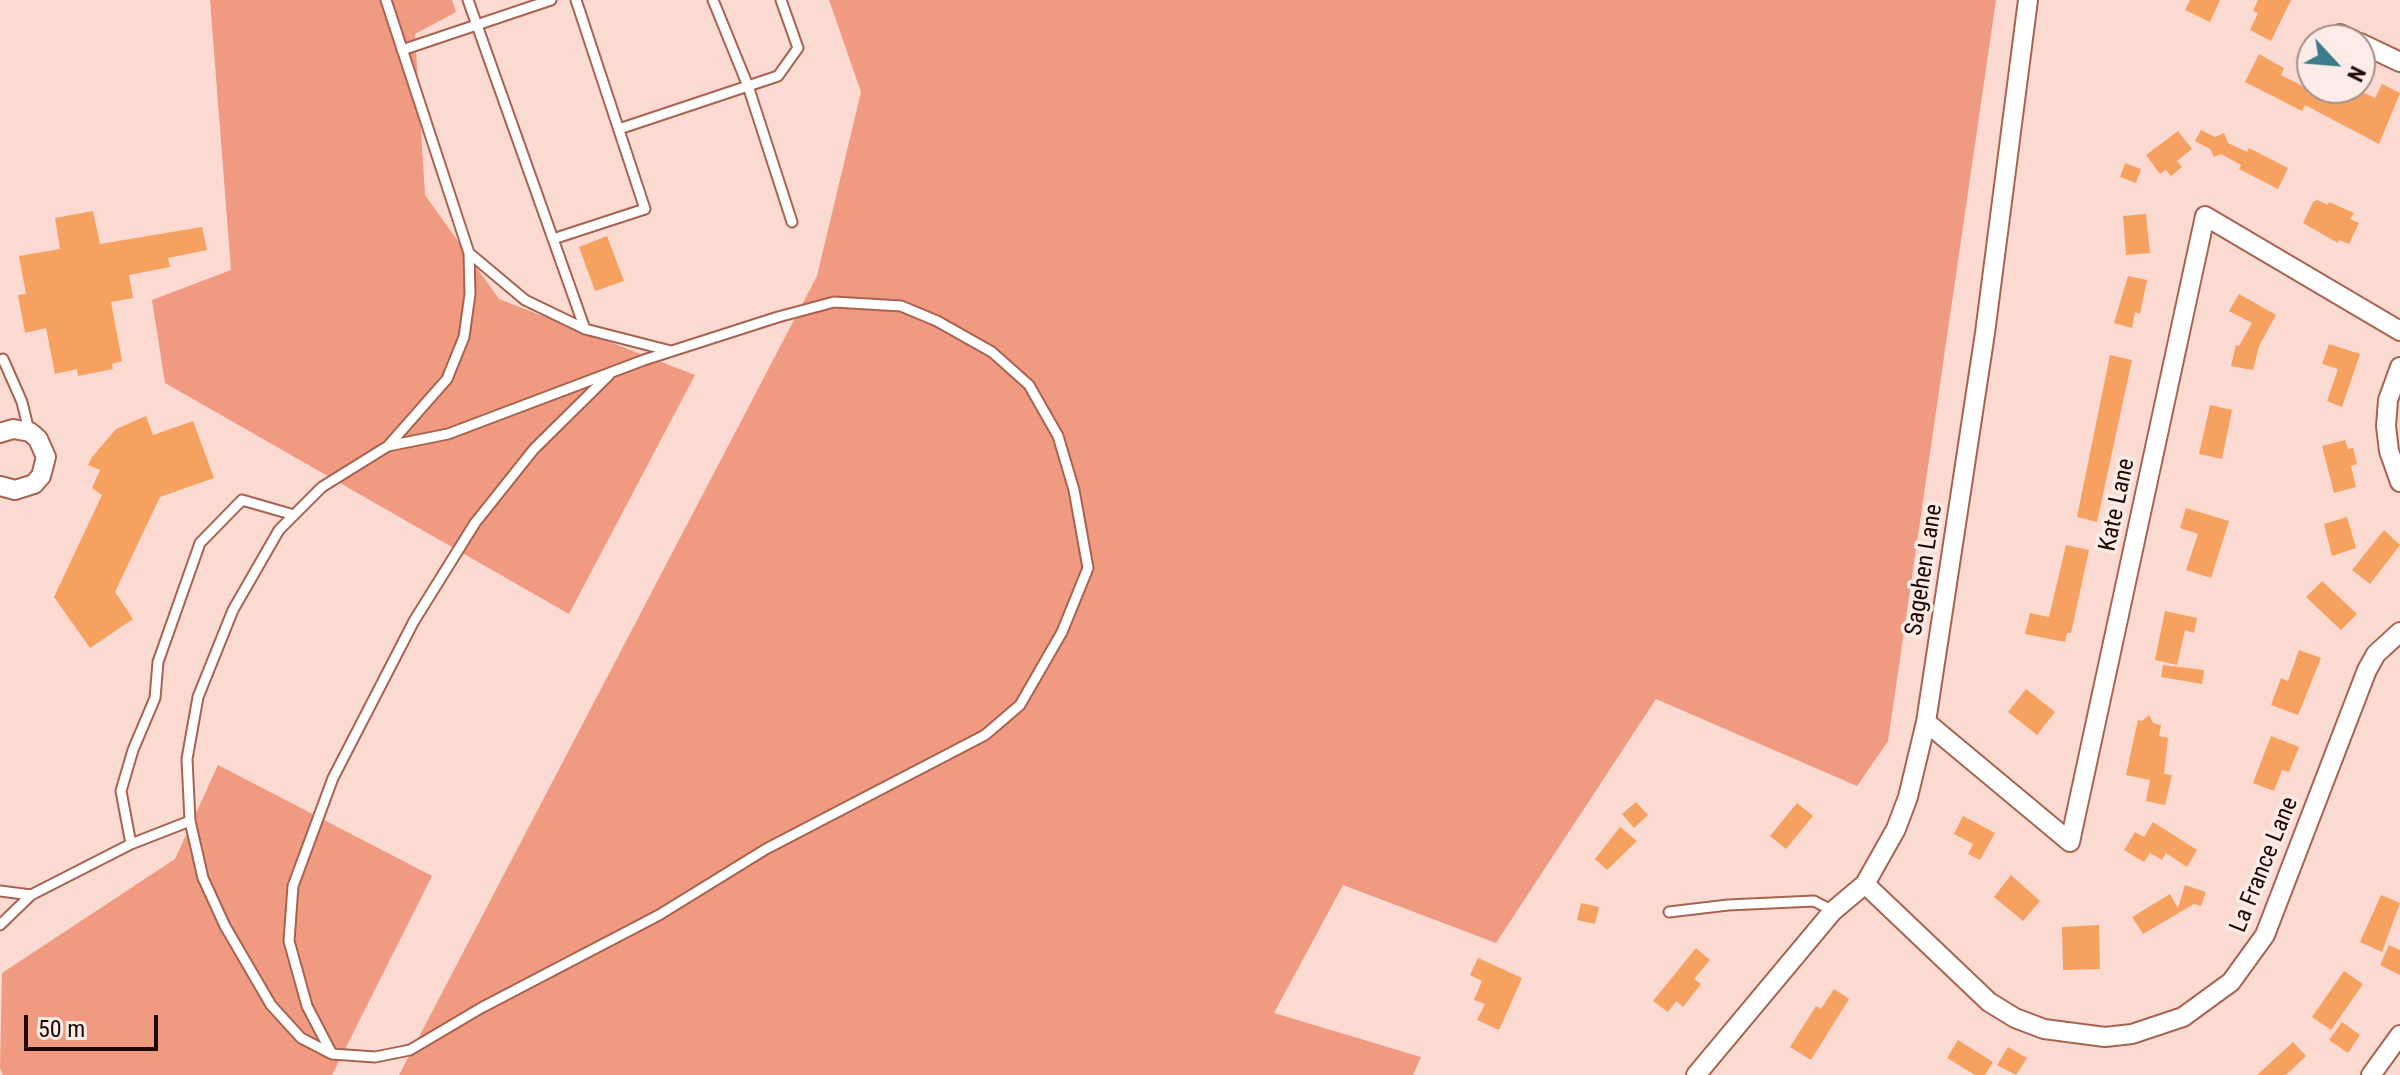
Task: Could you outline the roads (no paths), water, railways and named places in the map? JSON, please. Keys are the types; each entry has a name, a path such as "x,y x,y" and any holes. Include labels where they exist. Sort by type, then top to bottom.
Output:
{"street":[{"name":"Sagehen Lane","path":"1696,1075 1833,911 1865,884 1896,829 1926,722 1985,333 2028,0"},
{"path":"2376,51 2400,62"},
{"name":"Kate Lane","path":"1926,722 2070,842 2205,216 2400,331"},
{"path":"2400,367 2388,400 2386,426 2389,451 2400,482"},
{"path":"0,433 13,429 30,432 38,439 46,457 41,476 25,488 2,489"},
{"name":"La France Lane","path":"1865,884 1989,1002 2015,1018 2074,1036 2105,1037 2132,1034 2183,1017 2231,982 2265,935 2367,670 2376,654 2400,632"},
{"path":"2371,1075 2400,1035"}],"lane":[{"path":"386,0 469,253 470,294 464,337 447,379 388,446 322,487 279,530 233,610 198,697 187,759 190,821 203,878 225,926 271,1005 301,1038 332,1054 375,1057 410,1050 481,1008 659,915 766,849 985,735 1020,705 1062,632 1088,568 1074,490 1058,436 1029,385 992,352 937,321 901,306 834,302 671,351 448,434 388,446"},
{"path":"468,0 585,329"},
{"path":"513,12 517,0"},
{"path":"402,50 551,0"},
{"path":"553,239 645,209 576,0"},
{"path":"713,0 748,86 792,222"},
{"path":"619,129 778,76 798,48 781,0"},
{"path":"469,253 525,300 585,329 671,351"},
{"path":"3,359 22,402 30,432"},
{"path":"332,1054 307,1006 289,941 293,886 333,778 414,621 475,523 534,449 611,372"},
{"path":"131,844 121,791 133,750 155,698 158,662 200,543 242,500 294,515"},
{"path":"0,925 31,895 131,844 190,821"},
{"path":"0,891 31,895"},
{"path":"1669,912 1728,905 1814,901 1833,911"}]}
